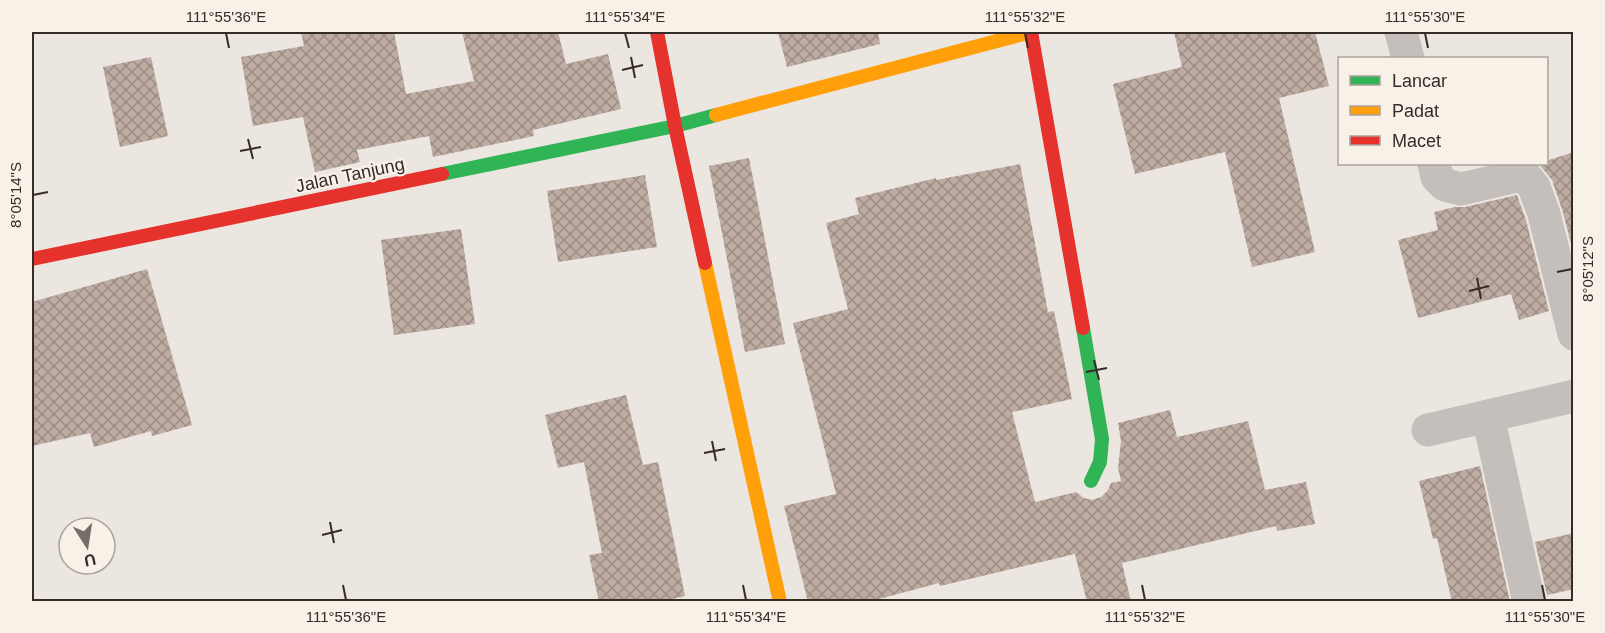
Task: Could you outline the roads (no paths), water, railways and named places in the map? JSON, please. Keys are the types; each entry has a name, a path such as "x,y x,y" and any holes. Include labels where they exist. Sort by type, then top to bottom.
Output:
{"street":[{"path":"657,32 675,126 780,602"},
{"path":"1031,32 1102,439 1100,462 1091,481"},
{"name":"Jalan Tanjung","path":"32,259 675,126 1031,32"},
{"path":"1401,32 1408,57"},
{"path":"1434,165 1437,177 1445,185 1461,189 1517,176 1526,177 1534,187 1544,214 1574,334"},
{"path":"1428,430 1574,396"},
{"path":"1488,416 1529,602"}]}
